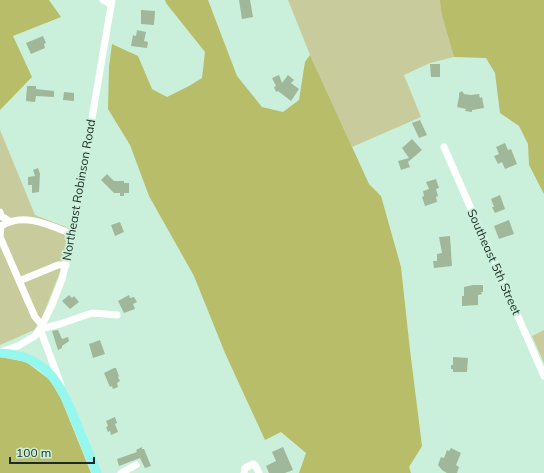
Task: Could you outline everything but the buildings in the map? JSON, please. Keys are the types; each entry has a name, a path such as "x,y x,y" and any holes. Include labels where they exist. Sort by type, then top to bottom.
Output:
{"main road":[{"path":"0,353 15,354 28,359 53,373 63,391 97,473"}],"street":[{"path":"102,0 111,2"},
{"name":"Northeast Robinson Road","path":"0,353 28,341 35,336 52,305 66,265 111,2"},
{"name":"Southeast 5th Street","path":"444,147 544,376"},
{"path":"1,214 9,221"},
{"path":"1,214 0,237 35,317 41,327 53,373"},
{"path":"0,226 9,221 35,220 72,234"},
{"path":"19,281 58,265 66,265"},
{"path":"41,327 60,324 92,313 118,315"},
{"path":"121,473 136,464"},
{"path":"244,473 245,468 253,464 255,464 259,473"}],"green space":[{"path":"0,0 49,0 61,17 13,36 32,77 0,110"},
{"path":"165,0 208,0 237,76 262,107 283,112 299,100 305,62 310,55 369,184 381,196 401,267 422,446 409,467 411,473 299,473 306,453 281,432 265,440 225,353 194,276 149,196 130,145 108,109 109,67 112,44 138,56 152,89 167,97 202,78 205,52"},
{"path":"288,0 441,0 454,57 430,63 404,75 421,117 352,147 310,55"},
{"path":"440,0 544,0 544,194 529,165 528,144 519,126 500,113 495,73 486,58 454,57 442,15"},
{"path":"0,130 35,215 71,229 62,267 41,320 34,330 0,345"},
{"path":"544,330 544,363 532,336"},
{"path":"0,357 26,362 50,380 61,399 91,473 0,473"}]}
